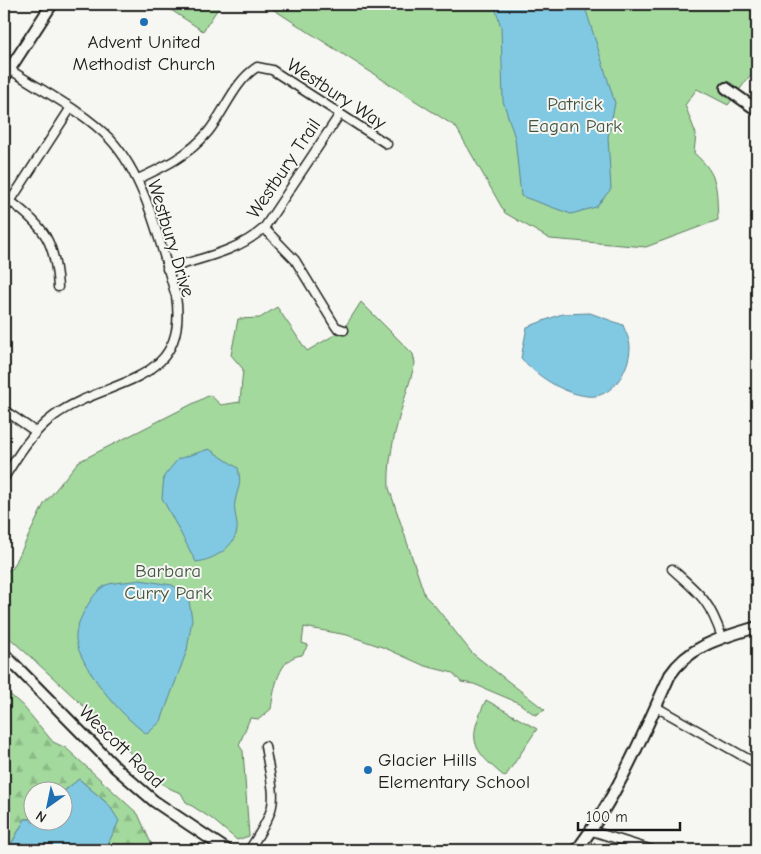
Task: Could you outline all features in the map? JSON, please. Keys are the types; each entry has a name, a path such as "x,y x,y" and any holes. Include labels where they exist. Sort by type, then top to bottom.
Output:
{"street":[{"path":"7,74 52,4"},
{"name":"Westbury Way","path":"138,180 174,162 195,146 209,130 245,75 257,68 272,70 387,144"},
{"name":"Westbury Drive","path":"4,478 36,432 54,416 70,406 140,377 163,358 176,334 179,316 176,296 138,180 125,158 110,139 94,125 70,109 7,74"},
{"path":"726,88 757,110"},
{"path":"4,211 70,109"},
{"name":"Westbury Trail","path":"167,269 236,248 264,228 340,114"},
{"path":"10,201 34,219 50,243 57,264 58,287"},
{"path":"264,228 294,260 336,326 344,330"},
{"path":"4,410 36,432"},
{"path":"672,569 704,597 714,615 722,637"},
{"path":"577,850 592,831 626,770 679,662 713,640 757,626"},
{"name":"Wescott Road","path":"4,654 116,768 154,801 227,850"},
{"path":"656,707 757,764"},
{"path":"249,850 269,820 273,806 274,792 265,746"},
{"path":"592,831 652,850"}],"green space":[{"path":"162,4 221,4 203,31"},
{"name":"Patrick Eagan Park","path":"265,4 757,4 757,46 752,54 755,69 728,105 697,89 685,105 696,134 694,153 708,169 715,183 718,220 646,247 550,239 505,213 456,127"},
{"name":"Barbara Curry Park","path":"361,302 413,354 415,363 393,440 389,488 425,596 472,653 545,710 535,715 519,703 474,684 461,682 453,673 425,666 385,648 347,635 304,627 302,643 308,645 302,655 294,657 282,668 276,684 271,709 259,719 250,718 239,745 243,751 249,836 237,840 212,819 186,802 181,793 151,775 110,731 4,633 4,572 13,568 44,504 78,462 210,395 221,405 240,402 243,369 231,355 238,319 260,318 277,307 307,351 343,330"},
{"path":"4,689 23,706 53,742 66,748 138,814 154,850 105,850 108,843 109,805 79,779 72,785 72,782 22,782 22,824 8,850 4,850"},
{"path":"486,700 537,729 505,777 485,759 476,743 476,725"}],"water":[{"path":"494,4 584,4 615,103 608,137 611,189 596,207 571,214 521,196 515,138 503,101 501,27"},
{"path":"590,313 623,325 630,347 627,364 618,381 612,388 596,396 578,394 551,383 521,358 527,327 562,314"},
{"path":"209,449 238,468 240,483 235,505 237,530 232,542 222,552 209,559 196,562 162,498 164,476 178,459"},
{"path":"140,580 172,585 183,592 189,601 192,619 187,650 161,721 147,734 126,717 104,692 86,665 76,640 77,627 82,615 92,598 100,590 109,584"},
{"path":"79,779 109,805 119,821 105,850 8,850 22,824 22,832 72,832 72,785"}],"place":[{"name":"Advent United Methodist Church","path":"144,22"},
{"name":"Glacier Hills Elementary School","path":"368,770"}]}
